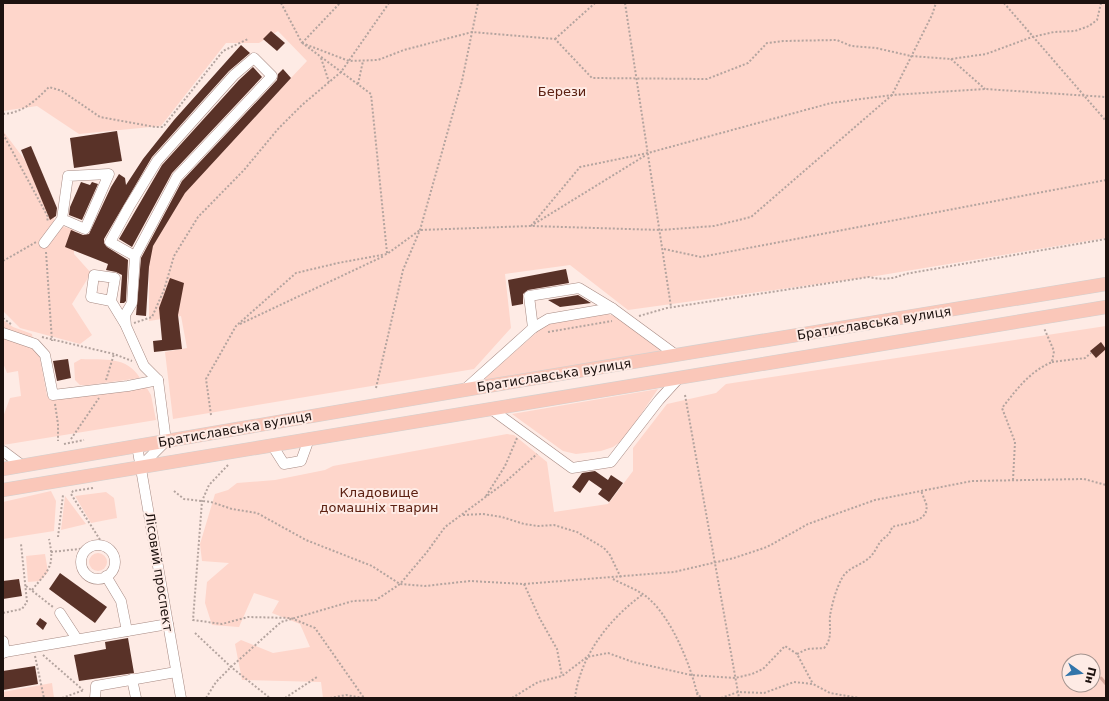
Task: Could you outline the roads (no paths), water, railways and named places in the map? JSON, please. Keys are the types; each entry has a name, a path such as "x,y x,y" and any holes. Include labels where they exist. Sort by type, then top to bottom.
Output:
{"main road":[{"name":"Братиславська вулиця","path":"3,469 464,390 1106,284"},
{"name":"Братиславська вулиця","path":"3,490 272,444 1106,307"}],"street":[{"path":"126,326 125,315 132,303 135,256 177,177 272,76 254,58 234,75 157,161 110,242 135,256"},
{"path":"44,243 62,219 68,176 109,174 85,229 62,219"},
{"path":"537,330 529,296 579,288 612,308 676,355"},
{"path":"111,301 126,326 144,366 158,380 166,441 141,466"},
{"path":"464,390 537,330 548,319 612,308"},
{"path":"3,333 35,344 45,355 53,395 158,380"},
{"path":"491,409 572,468 611,462 678,378"},
{"path":"272,444 284,464 301,461 309,439"},
{"name":"Лісовий проспект","path":"137,446 181,698"},
{"path":"3,451 23,466"},
{"path":"98,545 104,546 112,552 114,558 113,568 106,576 96,578 90,577 82,569 82,558 88,548 98,545"},
{"path":"106,576 121,601 127,631"},
{"path":"60,613 77,639"},
{"path":"3,641 4,652 168,624"},
{"path":"94,698 96,686 176,672"},
{"path":"132,679 136,698"}],"waterway":[{"path":"1101,678 1106,684"}],"park label":[{"name":"Берези","path":"562,91"},
{"name":"Кладовище домашніх тварин","path":"379,500"}]}
